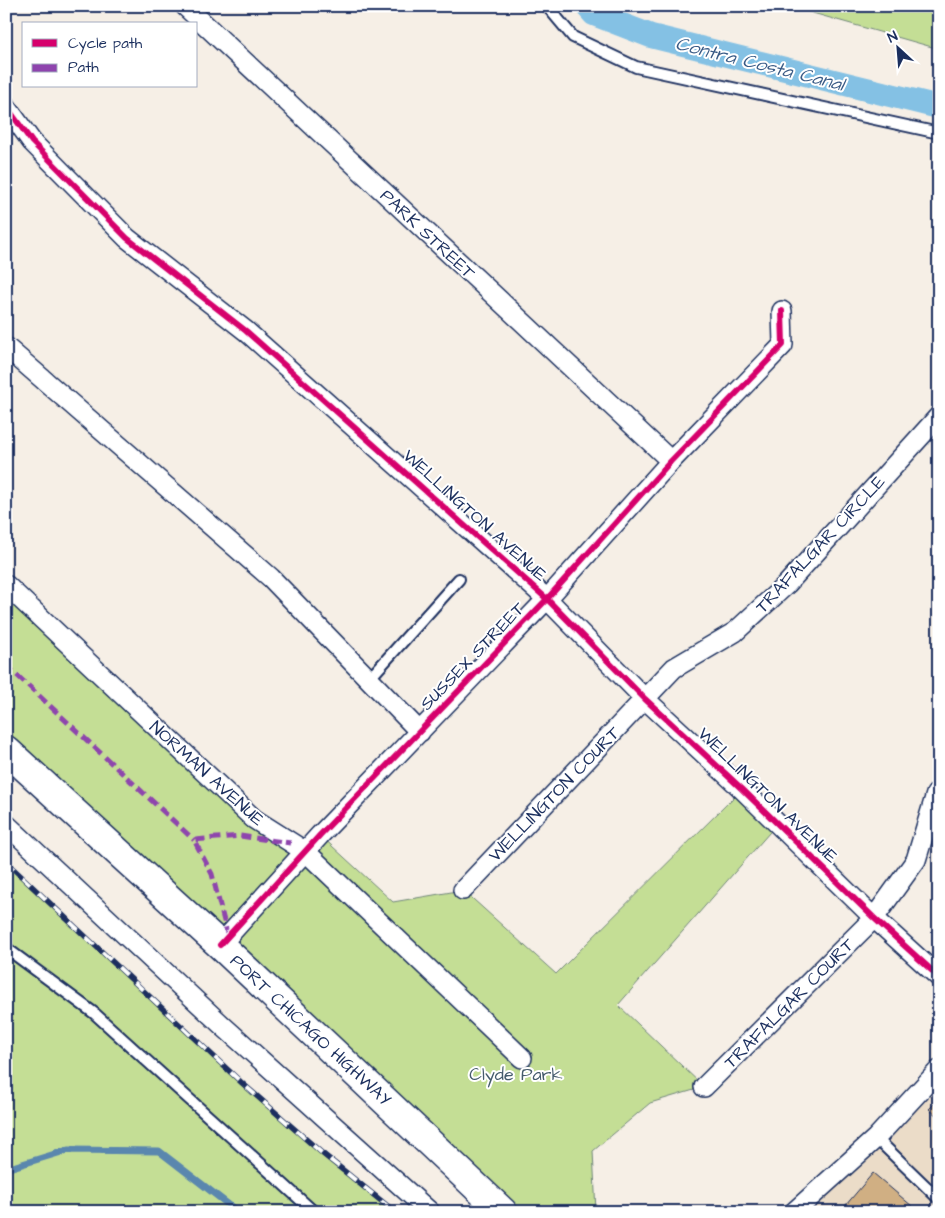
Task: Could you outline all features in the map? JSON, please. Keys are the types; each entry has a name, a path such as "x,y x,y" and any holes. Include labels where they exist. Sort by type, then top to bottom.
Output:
{"street":[{"name":"PARK STREET","path":"185,6 671,461"},
{"name":"WELLINGTON AVENUE","path":"6,106 32,142 127,238 246,331 547,599 645,699 742,789 874,918 939,977"},
{"name":"SUSSEX STREET","path":"220,945 547,599 671,461 783,345 782,312"},
{"path":"6,347 271,578 420,732"},
{"name":"TRAFALGAR CIRCLE","path":"645,699 674,668 735,632 787,584 939,416"},
{"name":"NORMAN AVENUE","path":"6,584 254,819 306,852 522,1058"},
{"name":"WELLINGTON COURT","path":"463,890 645,699"},
{"name":"PORT CHICAGO HIGHWAY","path":"6,750 220,945 504,1212"},
{"path":"874,918 916,860 936,794 939,791"},
{"path":"6,824 223,1026 430,1212"},
{"name":"TRAFALGAR COURT","path":"704,1087 874,918"},
{"path":"794,1212 876,1138 939,1070"}],"lane":[{"path":"547,6 573,37 636,67 939,133"},
{"path":"369,680 459,578"},
{"path":"6,948 94,1013 314,1212"},
{"path":"876,1138 939,1199"}],"shaded area":[{"path":"939,1070 939,1212 794,1212"}],"green space":[{"path":"788,6 939,6 939,49"},
{"name":"Clyde Park","path":"6,585 254,819 305,852 320,835 393,902 463,890 556,974 742,789 777,824 618,1005 704,1087 650,1103 593,1151 596,1212 503,1212 6,750"},
{"path":"6,862 242,1083 323,1154 395,1212 6,1212"}],"building":[{"path":"939,1099 939,1118 929,1109"},
{"path":"873,1173 919,1212 840,1212"}],"waterway":[{"name":"Contra Costa Canal","path":"587,6 594,14 651,36 939,107"},
{"path":"6,1169 68,1150 159,1151 238,1212"}],"railway":[{"path":"6,862 242,1083 323,1154 395,1212"}],"marked path":[{"path":"6,665 194,840"},
{"path":"228,937 212,874 194,840 240,836 291,843"}],"cycle path":[{"path":"6,106 32,142 127,238 246,331 547,599 645,699 742,789 874,918 939,977"},
{"path":"220,945 320,835 547,599 671,461 783,345 782,311"}]}
